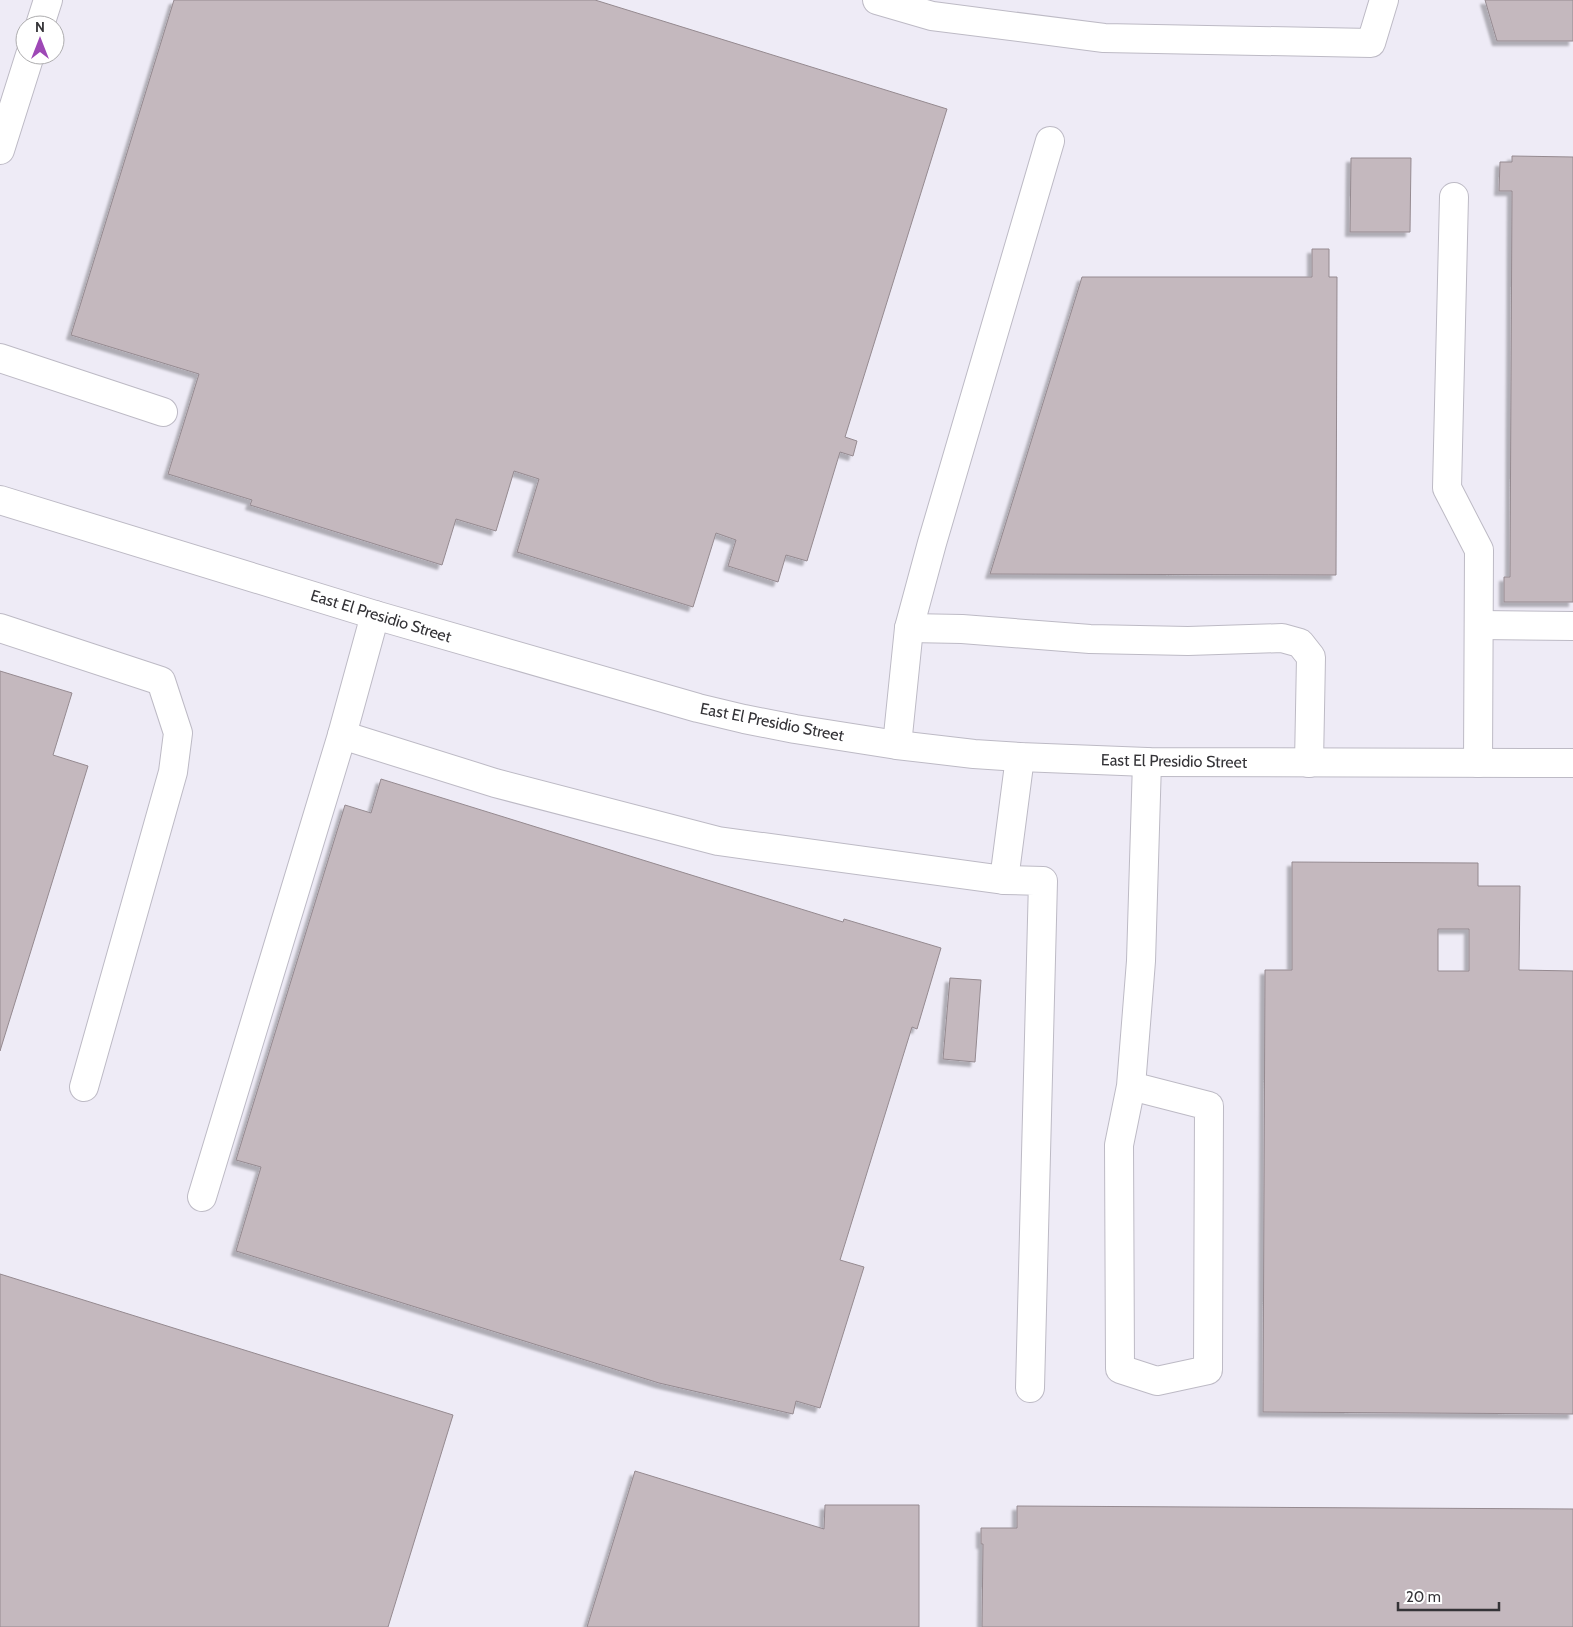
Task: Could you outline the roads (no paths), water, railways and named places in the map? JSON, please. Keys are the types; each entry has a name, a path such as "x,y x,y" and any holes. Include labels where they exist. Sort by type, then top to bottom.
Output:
{"street":[{"path":"43,15 48,0"},
{"path":"877,0 932,16 1104,38 1371,43 1384,0"},
{"path":"0,150 27,65"},
{"path":"898,745 909,628 932,543 1050,141"},
{"path":"1454,197 1447,488 1479,550 1478,763"},
{"path":"0,358 163,412"},
{"name":"East El Presidio Street","path":"0,500 375,615 698,708 787,727 898,745 1020,758 1148,762 1573,763"},
{"path":"202,1197 342,734 375,615"},
{"path":"1479,625 1573,626"},
{"path":"0,628 161,681 178,733 172,772 84,1087"},
{"path":"909,628 962,629 1090,639 1188,641 1282,638 1300,643 1311,657 1309,762"},
{"path":"342,734 495,783 718,841 966,876 1004,880 1043,881 1030,1388"},
{"path":"1004,880 1020,758"},
{"path":"1131,1086 1209,1106 1208,1370 1157,1381 1120,1369 1118,1144 1131,1086 1141,961 1148,762"}]}
